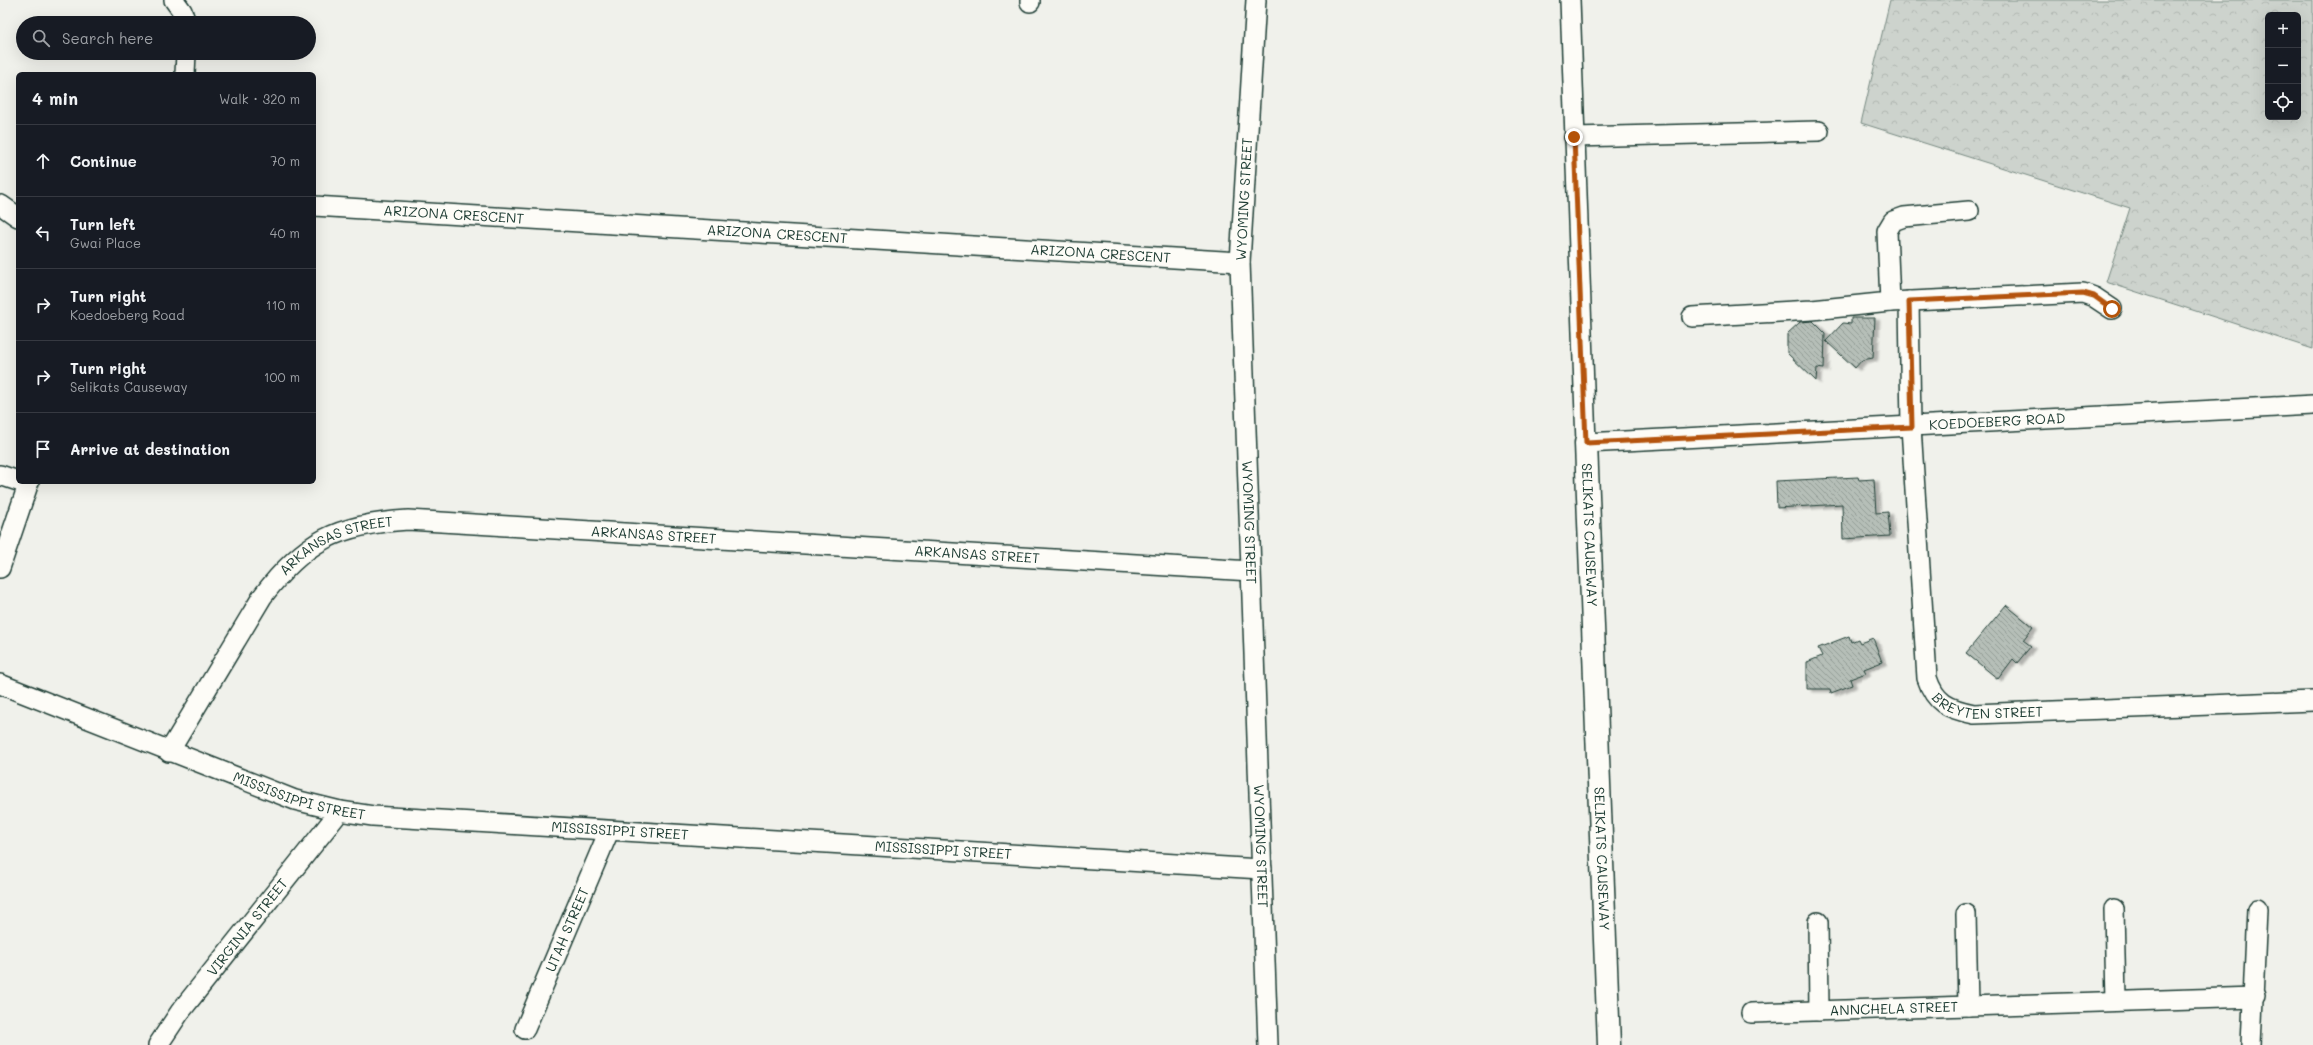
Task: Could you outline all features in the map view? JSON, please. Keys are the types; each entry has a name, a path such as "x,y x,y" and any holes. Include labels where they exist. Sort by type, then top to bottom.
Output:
{"street":[{"path":"174,0 184,16"},
{"name":"WYOMING STREET","path":"1256,0 1240,262 1268,1045"},
{"name":"SELIKATS CAUSEWAY","path":"1570,0 1609,1045"},
{"path":"185,72 186,60"},
{"path":"1574,137 1819,131"},
{"path":"1,205 16,216"},
{"name":"ARIZONA CRESCENT","path":"316,206 1240,262"},
{"path":"1890,302 1887,231 1891,222 1904,217 1969,211"},
{"path":"1692,317 1812,310 1890,302 2083,293 2094,296 2112,309"},
{"name":"BREYTEN STREET","path":"1909,301 1912,427 1927,678 1932,692 1947,706 1957,711 1974,714 2313,701"},
{"name":"KOEDOEBERG ROAD","path":"1586,443 2313,405"},
{"path":"0,475 16,480"},
{"path":"0,568 23,484"},
{"name":"ARKANSAS STREET","path":"169,752 258,604 275,580 289,565 319,542 333,534 367,523 408,520 1251,571"},
{"name":"MISSISSIPPI STREET","path":"0,684 169,752 296,800 340,811 381,816 610,831 1262,869"},
{"name":"VIRGINIA STREET","path":"158,1045 180,1012 340,811"},
{"name":"UTAH STREET","path":"525,1029 610,831"},
{"path":"2114,909 2116,1001"},
{"path":"2251,1045 2257,909"},
{"name":"ANNCHELA STREET","path":"1966,914 1968,1006"},
{"name":"ANNCHELA STREET","path":"1818,922 1820,1011"},
{"name":"ANNCHELA STREET","path":"1751,1013 2254,997"}],"green space":[{"path":"1890,0 2313,0 2313,349 2106,282 2130,208 1861,123"}],"building":[{"path":"1851,318 1875,318 1873,358 1862,360 1855,368 1826,341 1843,323 1851,324"},
{"path":"1813,321 1825,333 1824,369 1817,368 1816,381 1787,353 1787,334 1800,322"},
{"path":"1858,477 1859,480 1874,479 1876,513 1888,512 1890,536 1843,539 1842,504 1777,508 1776,481"},
{"path":"2006,605 2033,627 2023,640 2031,646 2017,663 2013,659 1998,679 1966,653"},
{"path":"1849,636 1851,642 1858,639 1860,643 1873,638 1882,662 1864,669 1866,673 1850,679 1852,685 1831,693 1830,689 1807,689 1807,662 1822,656 1818,648"}],"route":[{"path":"1574,137 1586,443 1912,427 1909,301 2083,293 2094,296 2112,309"}]}
